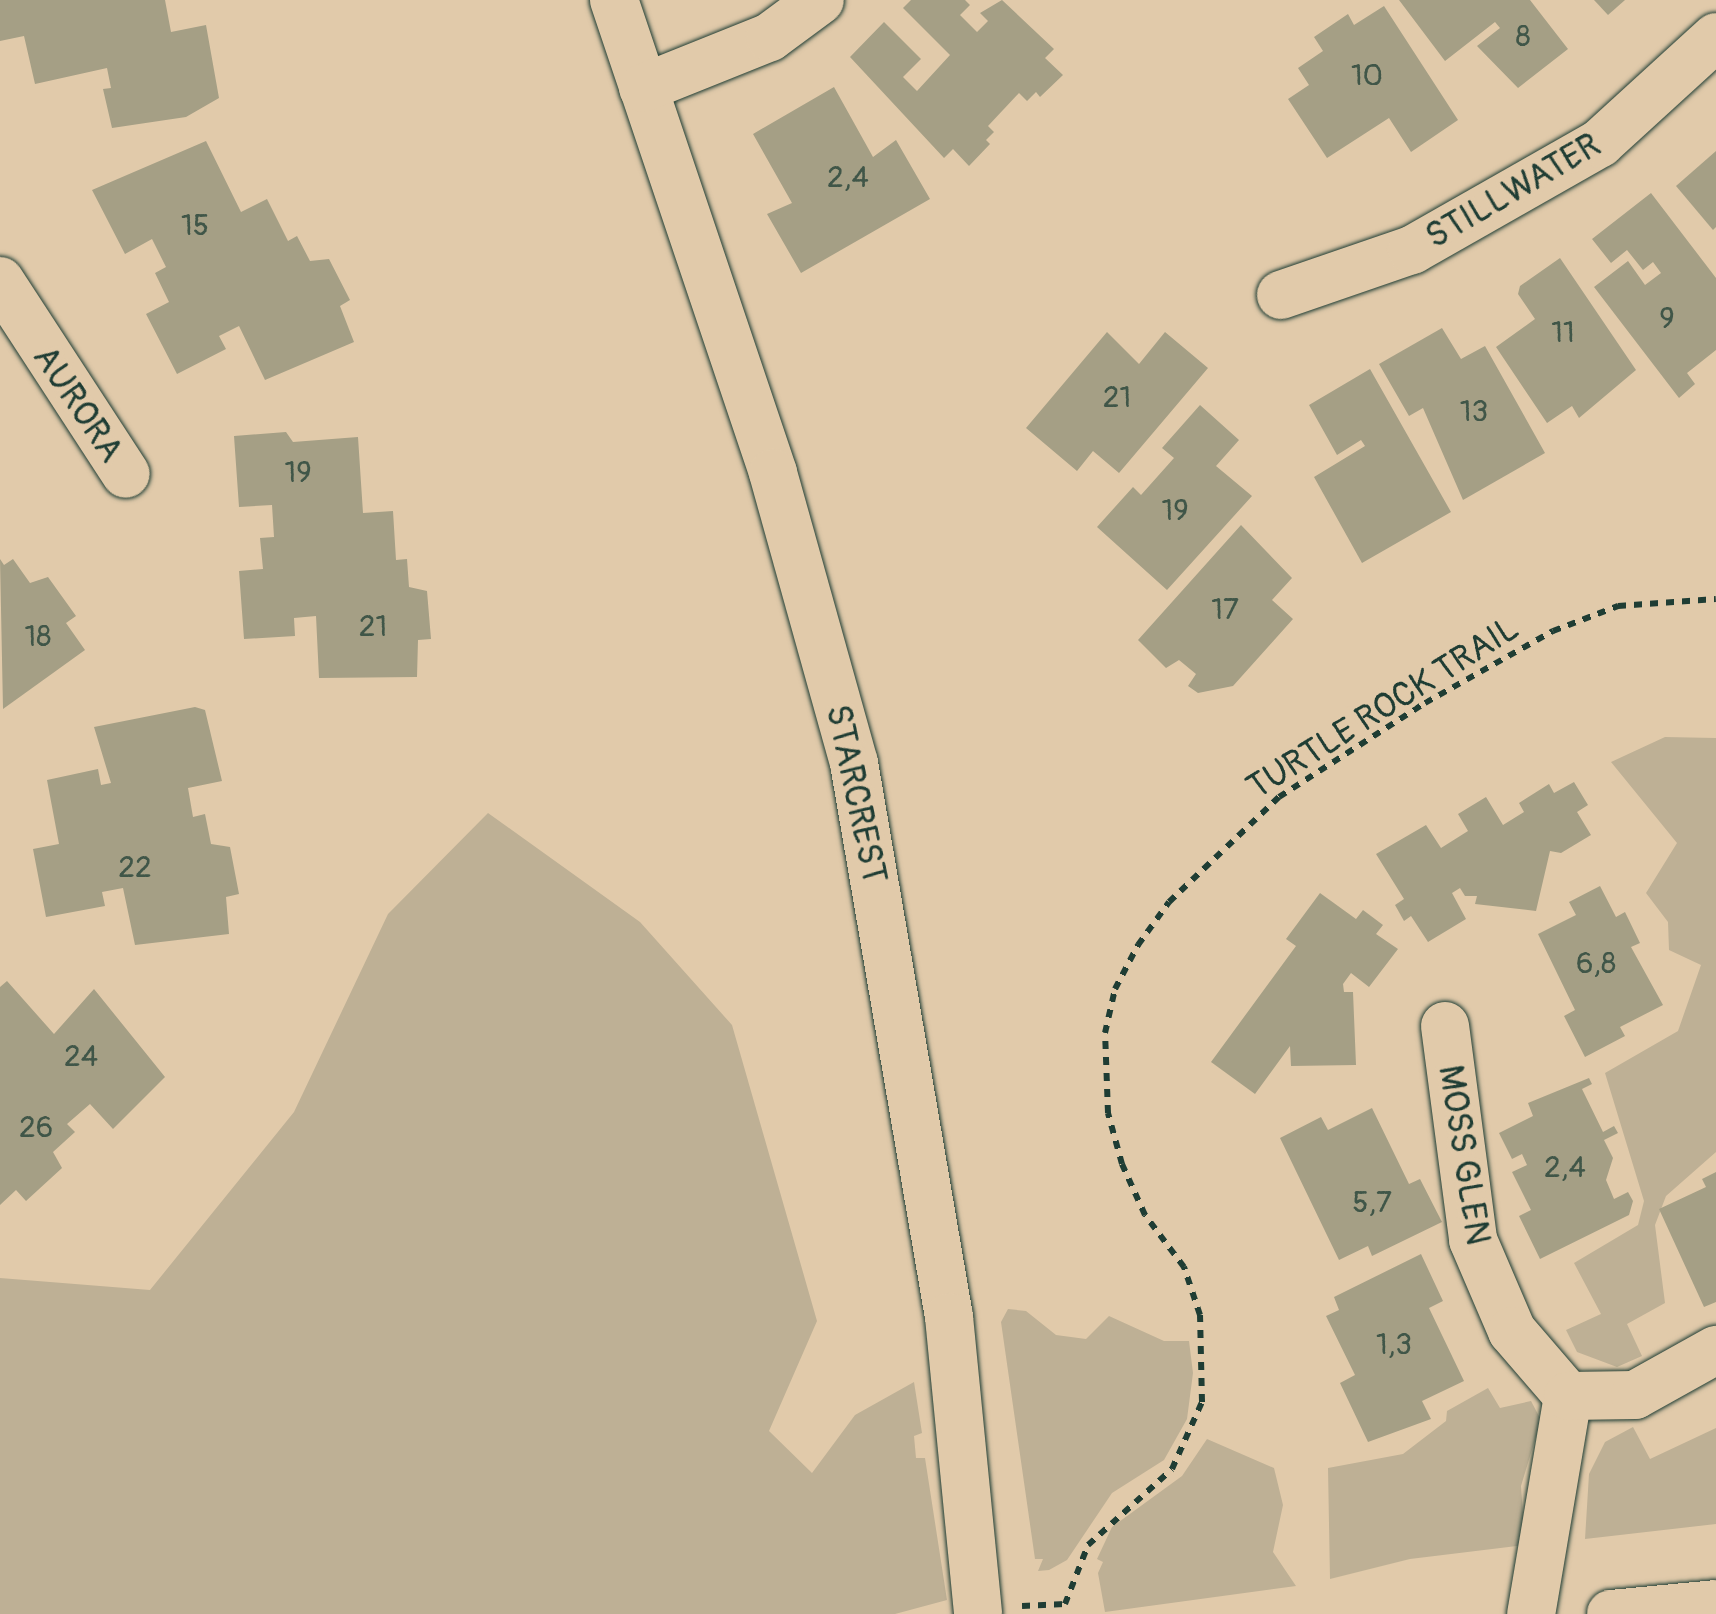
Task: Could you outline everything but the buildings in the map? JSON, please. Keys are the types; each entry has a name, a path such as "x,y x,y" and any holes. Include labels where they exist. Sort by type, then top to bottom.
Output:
{"street":[{"name":"STARCREST","path":"614,0 773,473 854,763 949,1317 978,1611"},
{"path":"643,88 770,36 820,0"},
{"name":"STILLWATER","path":"1281,295 1412,250 1600,144 1716,37"},
{"name":"AURORA","path":"0,281 126,474"},
{"name":"MOSS GLEN","path":"1444,1026 1473,1240 1512,1331 1568,1396"},
{"path":"1532,1614 1568,1396 1635,1395 1716,1350"},
{"path":"1611,1614 1716,1604"}],"path":[{"name":"TURTLE ROCK TRAIL","path":"978,1611 1065,1604 1088,1545 1172,1469 1202,1402 1200,1316 1184,1268 1145,1214 1122,1164 1104,1076 1115,990 1170,902 1280,797 1553,630 1618,606 1716,599"}],"shaded area":[{"path":"1665,737 1716,738 1716,1152 1666,1196 1655,1225 1665,1303 1627,1324 1642,1356 1617,1367 1577,1352 1566,1330 1601,1314 1574,1263 1638,1225 1644,1201 1605,1073 1678,1031 1701,965 1669,950 1668,922 1646,893 1677,843 1611,762"},
{"path":"488,813 640,922 732,1025 817,1321 769,1431 812,1473 855,1415 914,1382 922,1433 914,1436 916,1458 925,1458 947,1600 895,1614 0,1614 0,1278 150,1290 294,1112 388,914"},
{"path":"1008,1309 1026,1311 1056,1335 1086,1339 1109,1316 1164,1341 1189,1341 1193,1373 1187,1419 1164,1460 1112,1493 1067,1560 1049,1570 1038,1571 1043,1559 1035,1559 1001,1322"},
{"path":"1488,1388 1500,1408 1531,1401 1541,1420 1521,1486 1525,1545 1410,1559 1330,1579 1328,1468 1403,1454 1446,1421 1447,1411"},
{"path":"1633,1427 1650,1459 1716,1428 1716,1524 1585,1539 1589,1474 1605,1442"},
{"path":"1207,1439 1274,1468 1283,1505 1273,1552 1296,1586 1105,1612 1098,1573 1103,1562 1097,1559 1112,1527 1182,1476"}]}
